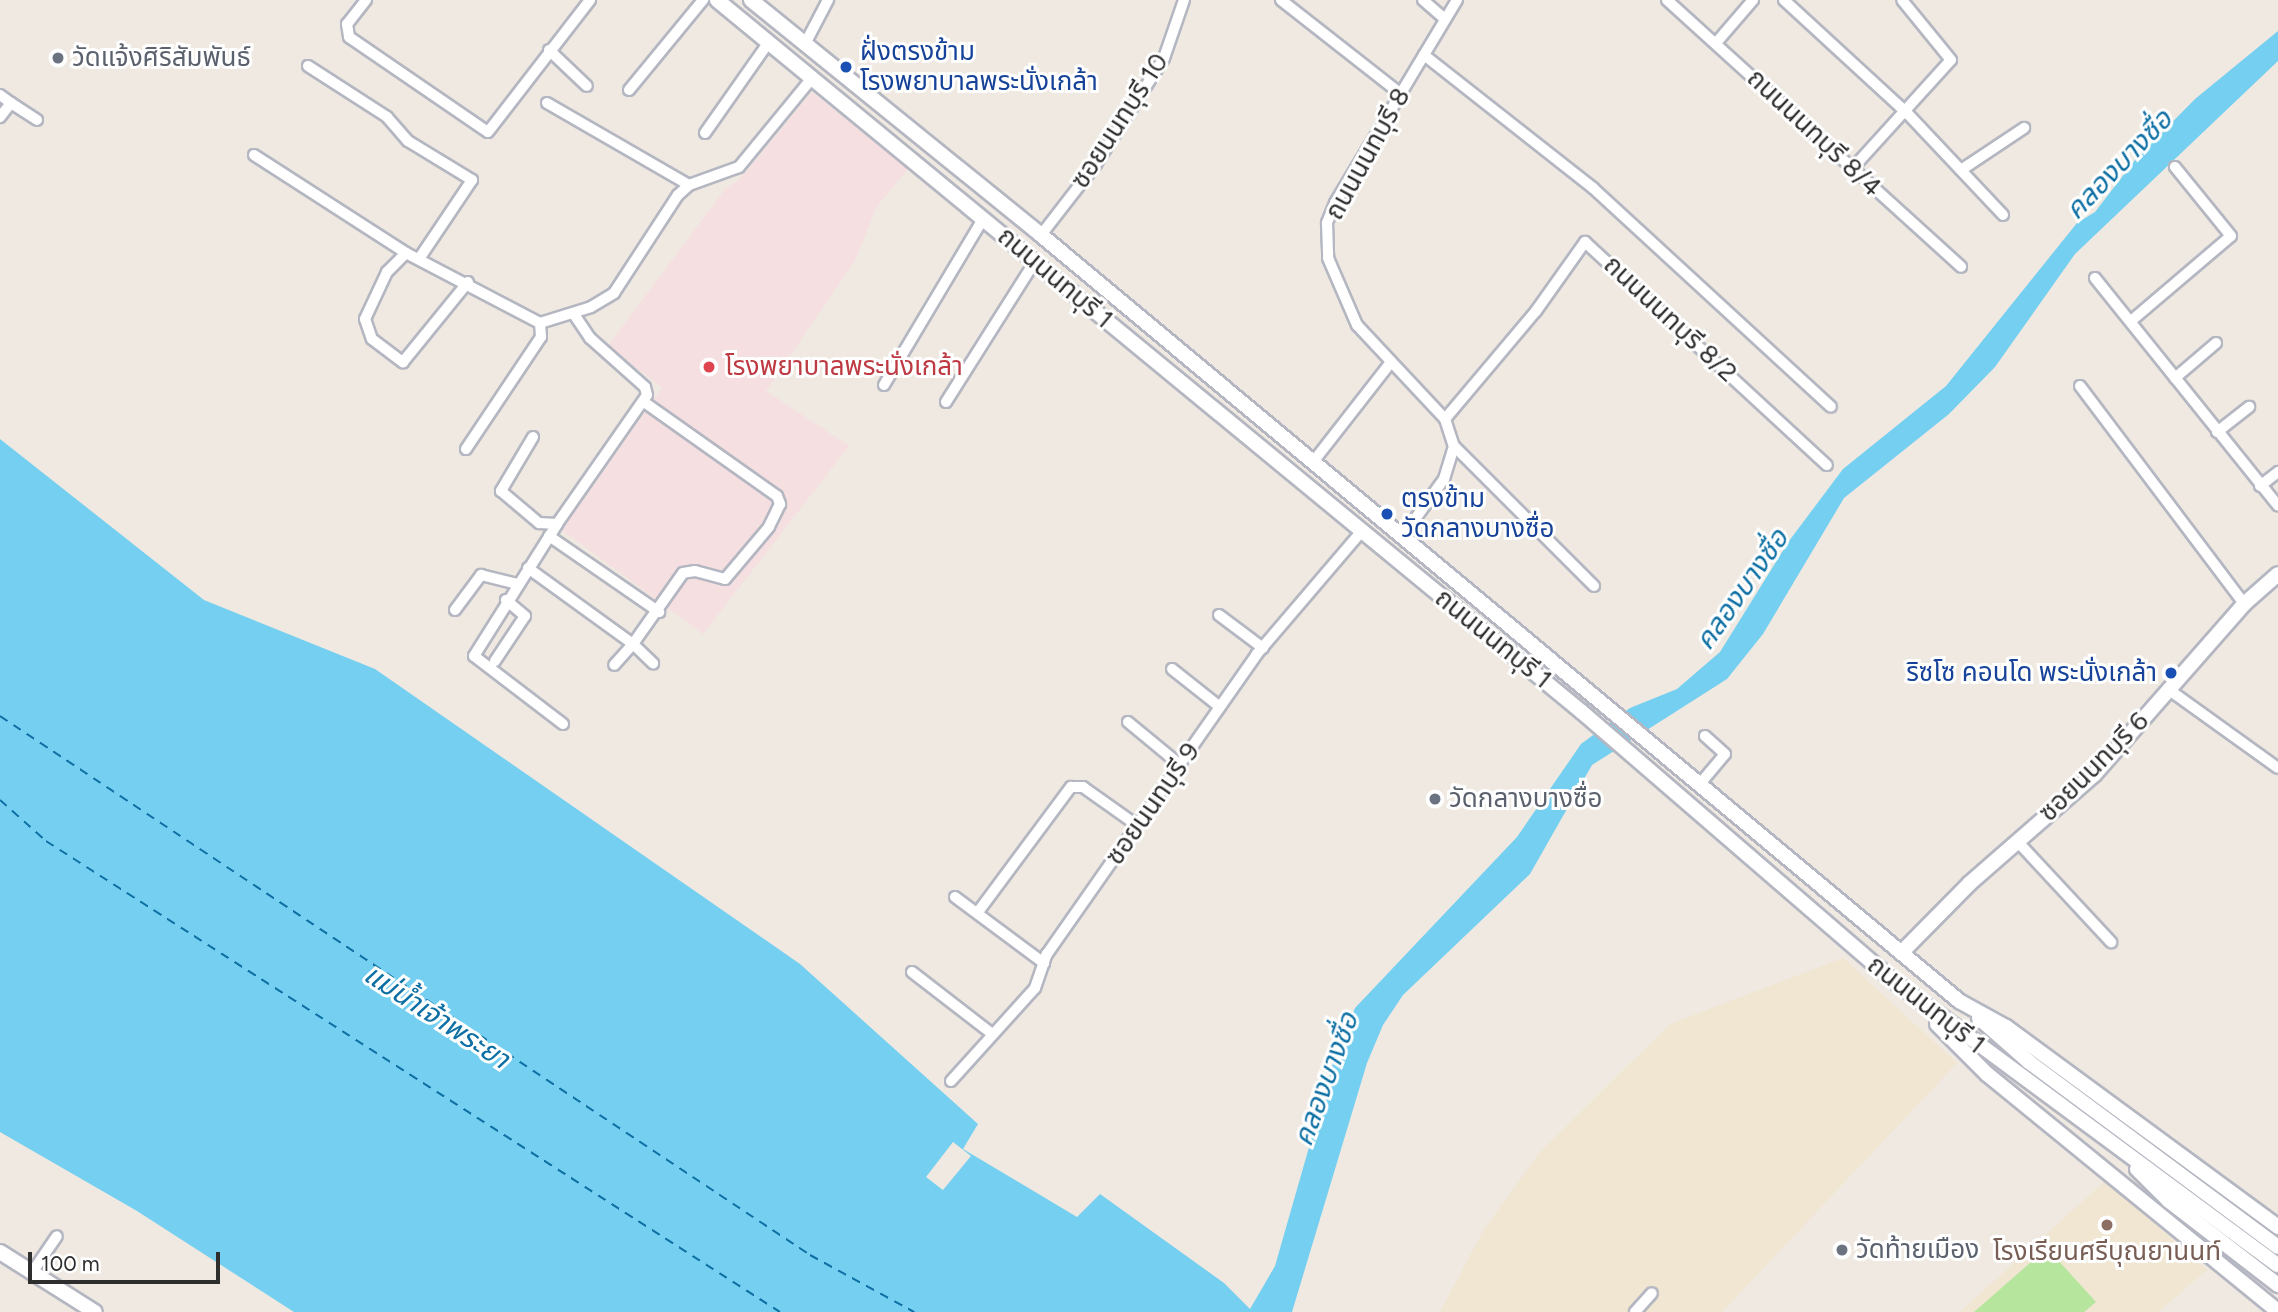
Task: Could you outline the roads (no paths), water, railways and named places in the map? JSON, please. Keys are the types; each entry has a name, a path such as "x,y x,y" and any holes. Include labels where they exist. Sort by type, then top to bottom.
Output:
{"main road":[{"name":"ถนนนนทบุรี 1","path":"717,0 1582,712 1891,979 2116,1148 2278,1265"},
{"name":"ถนนนนทบุรี 1","path":"751,0 1041,235 1959,1001 2006,1027 2278,1227"},
{"name":"ซอยนนทบุรี 6","path":"1901,953 1970,883 2094,775 2244,604 2278,574"},
{"path":"1891,979 1987,1074 2278,1311"},
{"path":"1959,1001 2029,1062 2278,1247"},
{"path":"2116,1148 2211,1236 2278,1285"},
{"path":"0,1252 95,1312"}],"street":[{"path":"366,0 347,24 349,37 488,132 590,0"},
{"path":"629,90 703,0"},
{"path":"805,44 828,0"},
{"name":"ซอยนนทบุรี 10","path":"1041,235 1096,164 1164,58 1184,0"},
{"path":"1281,0 1401,94"},
{"path":"1423,0 1446,19"},
{"name":"ถนนนนทบุรี 8","path":"1457,0 1335,204 1325,235 1328,258 1357,324 1445,419 1454,446 1594,586"},
{"name":"ถนนนนทบุรี 8/4","path":"1667,0 1961,267"},
{"path":"1716,43 1753,0"},
{"path":"1784,0 1907,113 2003,215"},
{"path":"1852,169 1907,113 1951,60 1902,0"},
{"path":"705,133 769,43"},
{"path":"550,50 587,86"},
{"path":"1424,55 1593,188 1831,407"},
{"path":"308,66 387,117 408,141 472,180 419,259"},
{"path":"254,155 406,253 468,282 540,323 573,313 614,293 678,195 689,186 729,174 746,162 812,78"},
{"path":"0,95 37,120"},
{"path":"0,117 11,103"},
{"path":"547,103 689,186"},
{"path":"1961,170 2024,128"},
{"path":"2131,321 2231,236 2175,167"},
{"path":"884,385 984,219"},
{"name":"ถนนนนทบุรี 8/2","path":"1445,419 1536,311 1585,242 1827,465"},
{"path":"406,253 387,272 365,318 372,339 403,362 468,282"},
{"path":"946,402 1035,261"},
{"path":"2095,278 2278,506"},
{"path":"563,724 474,656 506,600 556,524 644,402 645,387 590,338 573,313"},
{"path":"466,449 541,337 540,323"},
{"path":"2175,378 2216,342"},
{"path":"1313,462 1391,362"},
{"path":"2080,386 2244,604"},
{"path":"614,664 659,612 683,573 695,571 725,579 769,527 779,504 777,496 644,402"},
{"path":"2217,432 2249,407"},
{"path":"533,437 501,491 539,523 556,524"},
{"path":"1402,537 1444,479 1454,446"},
{"path":"2260,486 2278,472"},
{"name":"ซอยนนทบุรี 9","path":"951,1081 991,1033 1035,988 1044,963 1220,707 1263,648 1362,531"},
{"path":"548,536 659,612"},
{"path":"528,568 633,644 653,663"},
{"path":"455,610 481,575 517,584"},
{"path":"495,661 525,616 506,600"},
{"path":"1219,615 1263,648"},
{"path":"1172,669 1220,707"},
{"path":"2168,689 2278,768"},
{"path":"1128,722 1180,765"},
{"path":"1699,785 1725,754 1704,736"},
{"path":"978,912 1071,787 1083,787 1138,826"},
{"path":"2018,842 2111,942"},
{"path":"955,897 1044,963"},
{"path":"912,972 991,1033"},
{"path":"33,1271 57,1236"},
{"path":"1635,1312 1652,1293"}],"water":[{"name":"แม่น้ำเจ้าพระยา","path":"2278,31 2278,61 2075,254 1995,367 1949,414 1844,498 1763,634 1727,679 1592,765 1530,874 1403,995 1383,1025 1367,1063 1292,1312 294,1312 137,1211 0,1132 0,439 204,600 375,669 800,964 978,1124 963,1149 1077,1217 1100,1194 1224,1283 1250,1309 1275,1266 1336,1053 1355,1008 1517,837 1581,744 1630,708 1677,689 1720,652 1789,541 1843,469 1946,386 2077,223 2095,212 2135,160 2195,99"}],"place":[{"name":"วัดแจ้งศิริสัมพันธ์","path":"58,58"},
{"name":"ฝั่งตรงข้าม โรงพยาบาลพระนั่งเกล้า","path":"846,67"},
{"name":"โรงพยาบาลพระนั่งเกล้า","path":"709,367"},
{"name":"ตรงข้าม วัดกลางบางซื่อ","path":"1387,514"},
{"name":"ริซโซ คอนโด พระนั่งเกล้า","path":"2171,673"},
{"name":"วัดกลางบางซื่อ","path":"1435,799"},
{"name":"โรงเรียนศรีบุณยานนท์","path":"2107,1225"},
{"name":"วัดท้ายเมือง","path":"1842,1250"}],"water label":[{"name":"คลองบางซื่อ","path":"2118,164"},
{"name":"คลองบางซื่อ","path":"1741,589"},
{"name":"คลองบางซื่อ","path":"1325,1079"}]}
